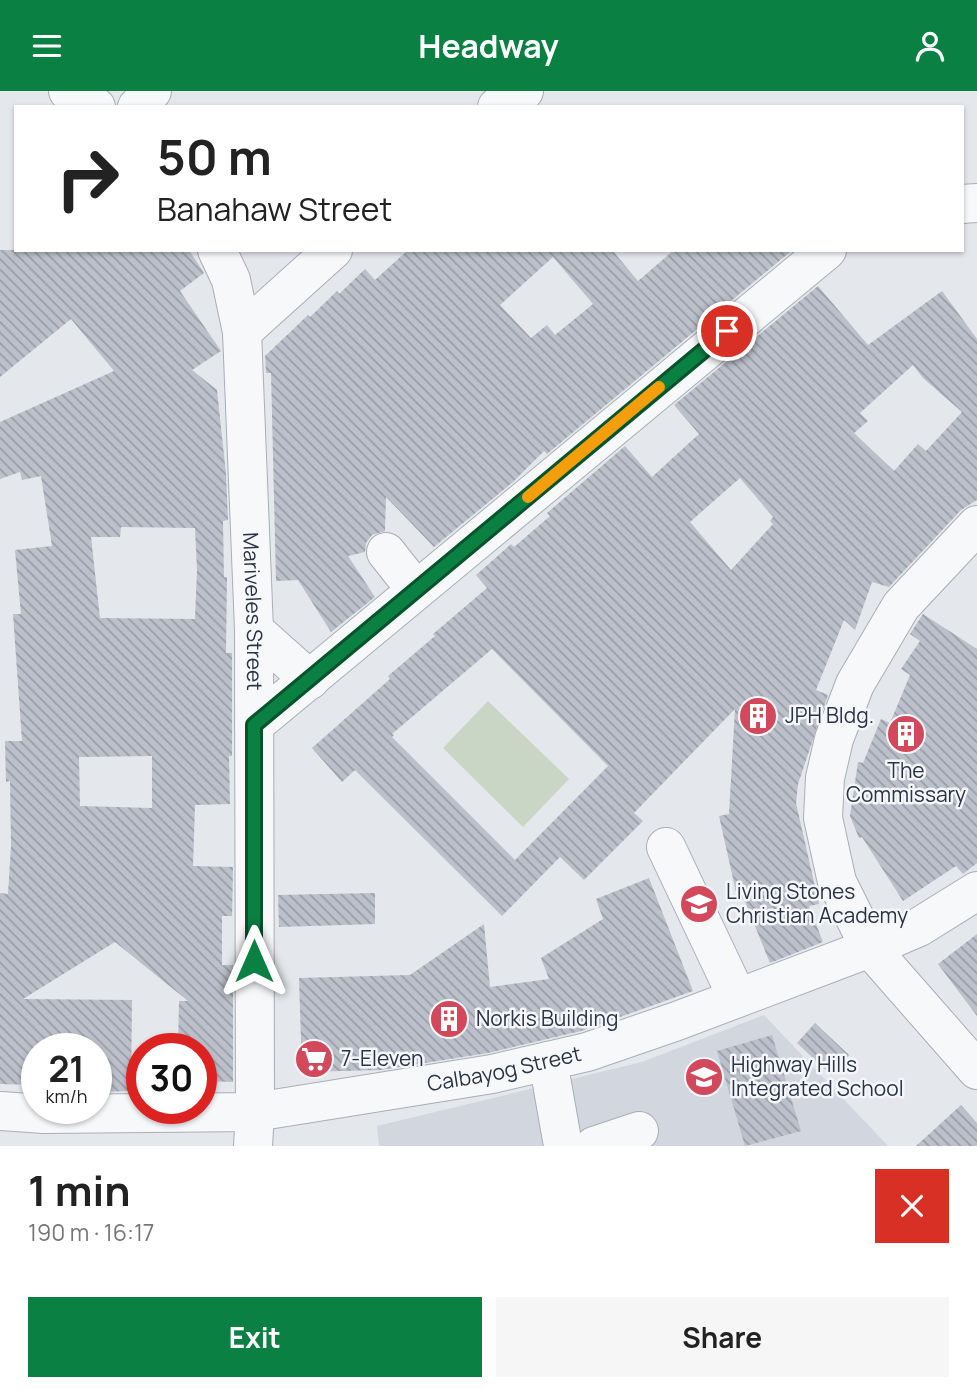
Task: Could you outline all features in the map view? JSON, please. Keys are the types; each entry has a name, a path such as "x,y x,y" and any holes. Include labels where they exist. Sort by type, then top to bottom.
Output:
{"street":[{"path":"68,91 92,105"},
{"path":"139,105 152,91"},
{"path":"500,105 524,91"},
{"name":"Mariveles Street","path":"218,252 231,280 242,333 254,630 254,1129"},
{"path":"242,333 331,252"},
{"path":"254,725 825,252"},
{"path":"977,525 901,606 855,684 834,739 825,778 823,818 838,882 870,948 977,1070"},
{"path":"386,552 416,590"},
{"path":"254,630 310,680"},
{"path":"666,847 730,982 735,999"},
{"name":"Calbayog Street","path":"0,1111 254,1129 587,1052 870,948 919,926 977,891"},
{"path":"548,1061 565,1146"},
{"path":"594,1146 639,1131"}],"shaded area":[{"name":"Highway Hills Integrated School","path":"764,1015 888,1146 379,1146 377,1126 642,1062"}],"green space":[{"path":"488,701 569,779 523,827 443,748"}],"building":[{"path":"0,250 190,252 204,273 180,291 221,351 192,370 217,390 226,474 228,520 223,521 224,577 227,577 226,653 232,653 232,756 229,756 230,804 195,805 193,866 233,867 232,916 222,916 222,965 233,965 233,1082 217,1082 217,1033 178,1033 179,1001 188,1001 115,942 23,999 132,1000 132,1033 126,1033 126,1091 112,1092 112,1033 21,1033 21,1085 0,1084 0,893 8,894 11,846 10,781 6,782 5,741 22,741 13,614 21,614 15,550 52,546 41,476 22,480 20,472 0,479 0,422 114,371 71,319 0,377","holes":["121,527 195,528 195,619 100,618 91,537 120,537","152,756 152,808 80,806 79,757"]},
{"path":"406,252 614,252 638,281 672,252 790,252 547,454 544,451 513,482 434,547 386,497 385,531 372,535 366,543 365,552 348,556 375,597 331,632 298,580 276,581 271,373 266,373 265,356 308,315 310,317 337,291 339,294 365,269 375,280","holes":["553,257 593,304 555,335 547,325 531,338 500,305"]},
{"path":"818,286 868,345 942,291 977,339 977,500 961,510 889,587 872,582 855,630 844,620 816,690 828,695 798,784 796,803 819,904 809,906 823,942 770,963 744,899 738,901 719,816 729,814 735,709 634,813 643,821 584,880 560,857 502,916 355,770 342,782 312,748 390,679 388,676 435,636 433,634 487,588 476,575 511,544 514,547 550,516 547,513 625,446 652,477 699,434 674,405","holes":["913,365 923,378 962,412 926,451 918,444 894,471 854,433 868,421 860,413","740,478 773,517 770,521 773,524 731,570 690,522","492,649 608,766 515,860 392,734"]},
{"path":"923,614 977,649 977,863 963,874 956,866 903,901 862,837 859,838 850,816 858,762 863,763 881,719 890,723 910,675 901,669 920,641 910,634"},
{"path":"649,878 693,991 581,1031 488,1053 381,1070 302,1072 299,978 410,975 484,924 490,987 549,979 541,958 603,919 596,899"},
{"path":"375,893 375,924 279,927 278,895"},
{"path":"977,934 977,1016 938,964"},
{"path":"815,1023 849,1055 831,1075 797,1043"},
{"path":"772,1035 801,1131 745,1146 717,1051"},
{"path":"961,1105 977,1123 977,1146 916,1146"}],"slow traffic":[{"path":"528,497 659,387"}],"place":[{"name":"JPH Bldg.","path":"758,716"},
{"name":"The Commissary","path":"906,734"},
{"name":"Living Stones Christian Academy","path":"699,904"},
{"name":"Norkis Building","path":"449,1019"},
{"name":"7-Eleven","path":"314,1059"},
{"name":"Highway Hills Integrated School","path":"704,1077"}],"route":[{"path":"254,961 254,725 727,331"}]}
